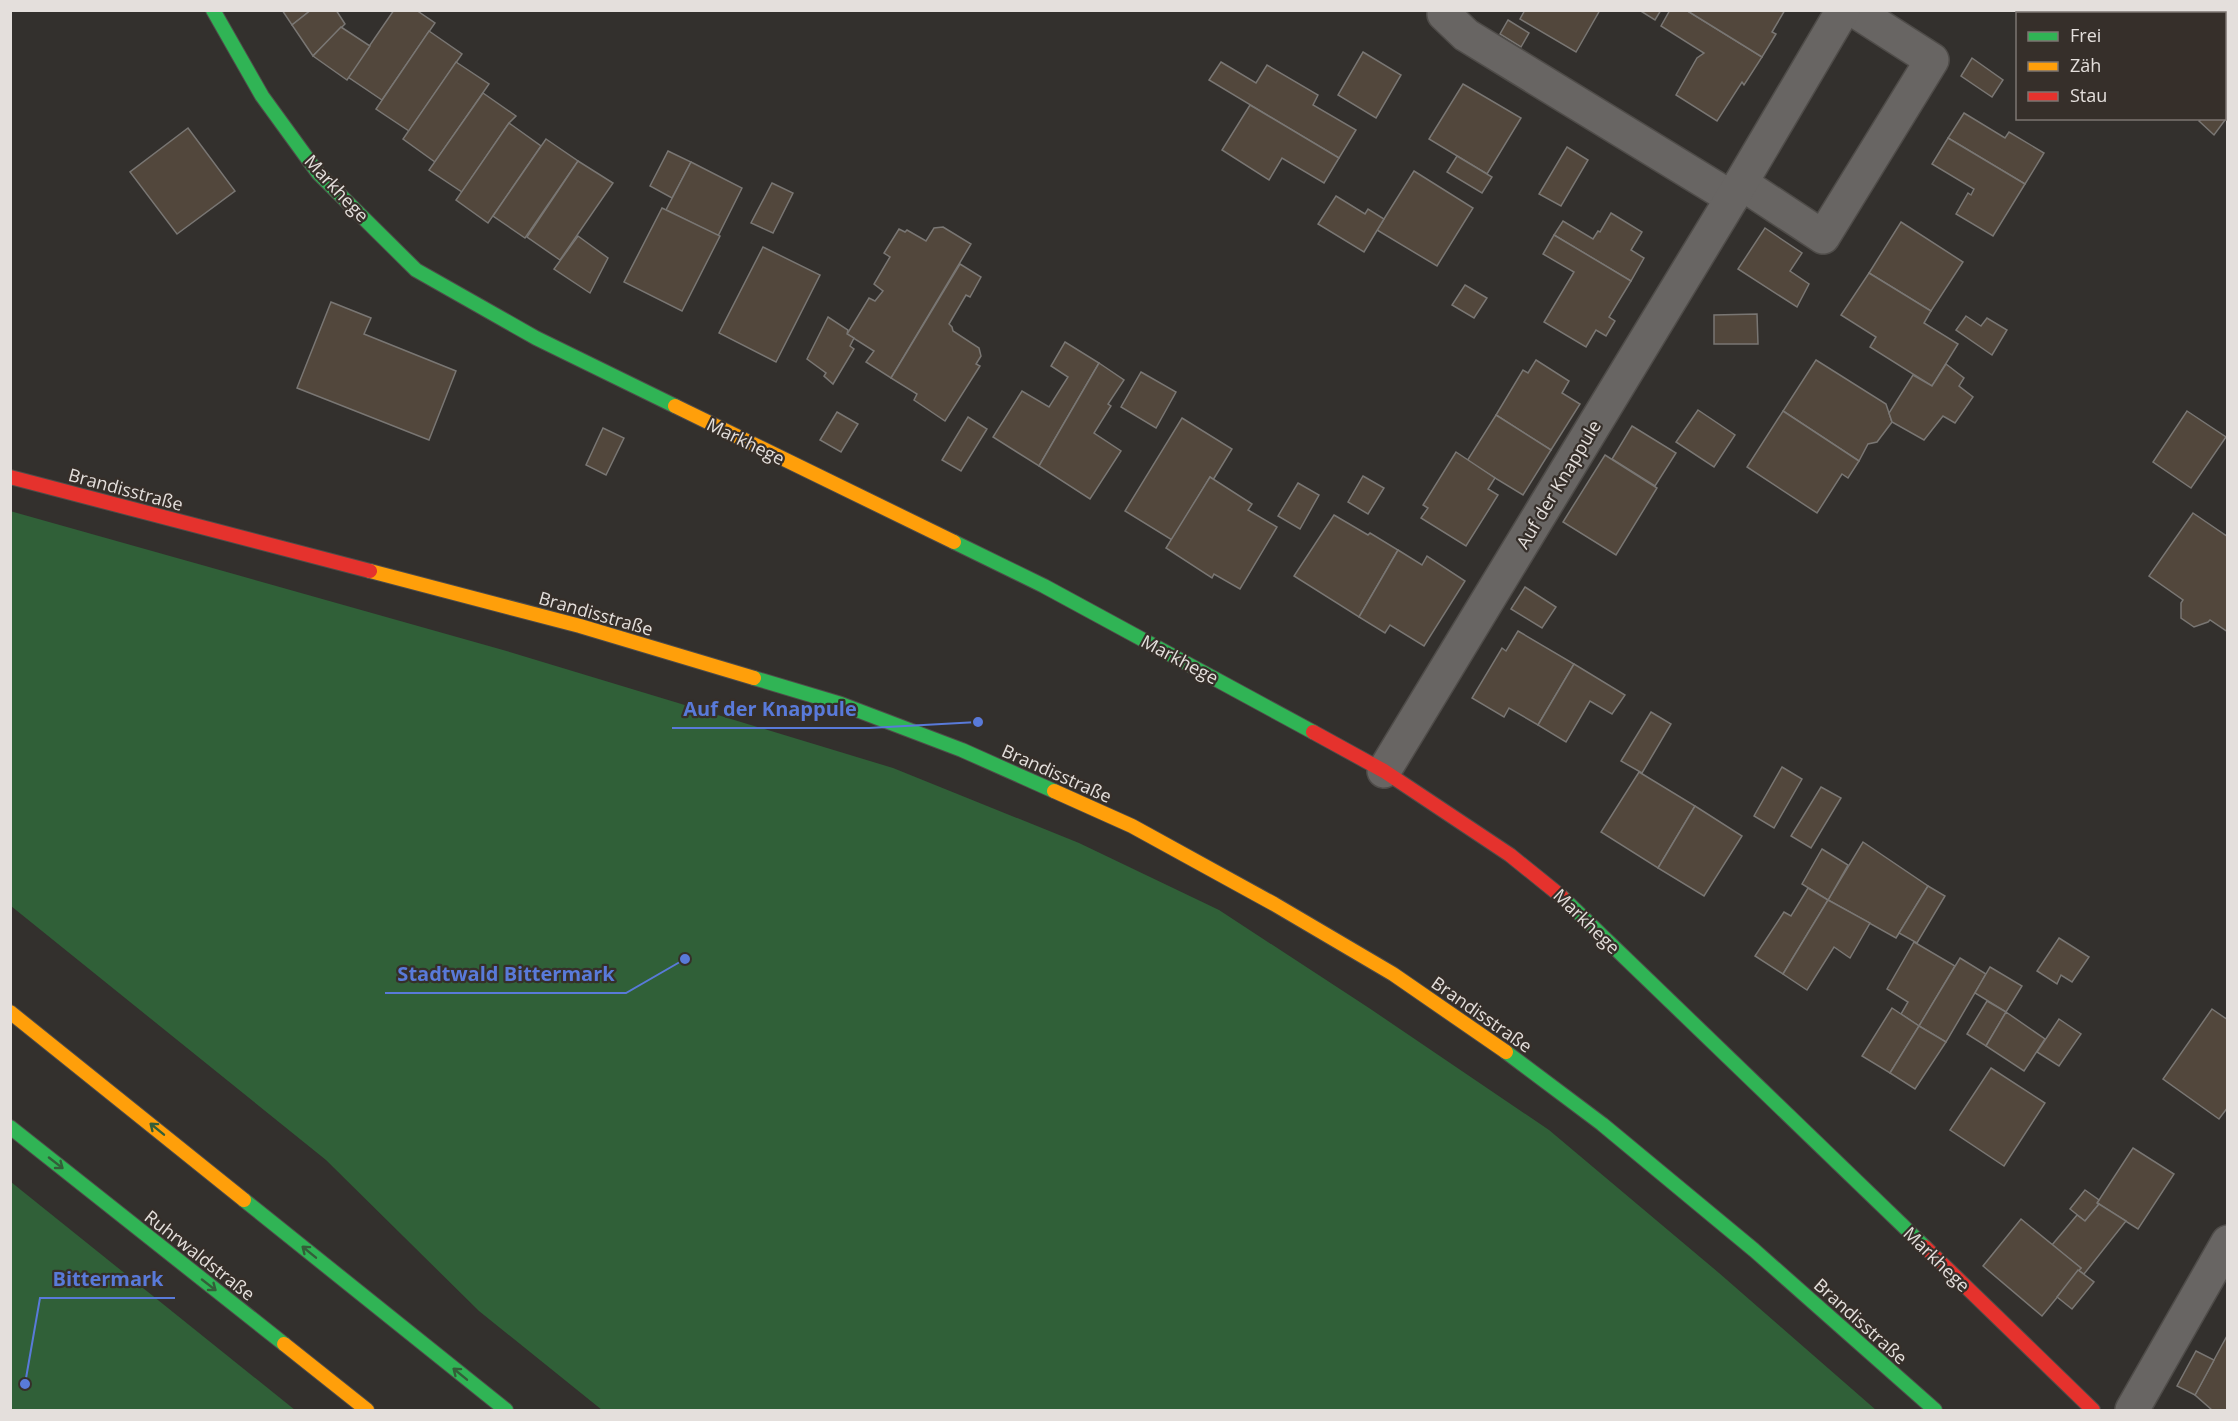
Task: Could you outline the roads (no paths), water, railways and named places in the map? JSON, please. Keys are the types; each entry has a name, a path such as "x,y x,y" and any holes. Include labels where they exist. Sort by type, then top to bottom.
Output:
{"main road":[{"name":"Markhege","path":"213,10 262,96 318,173 416,270 537,338 1044,586 1384,771 1510,855 1555,890 2093,1410"},
{"name":"Brandisstraße","path":"10,477 580,626 841,704 962,750 1132,826 1274,904 1393,974 1515,1058 1602,1124 1754,1250 1935,1410"},
{"path":"10,1012 506,1410"},
{"name":"Ruhrwaldstraße","path":"10,1127 367,1410"}],"street":[{"path":"1447,10 1444,14 1466,35 1823,237 1932,60 1854,10"},
{"name":"Auf der Knappule","path":"1384,771 1737,190 1843,10"},
{"path":"2132,1410 2228,1242"}],"place":[{"name":"Auf der Knappule","path":"978,722"},
{"name":"Stadtwald Bittermark","path":"685,959"},
{"name":"Bittermark","path":"25,1384"}]}
